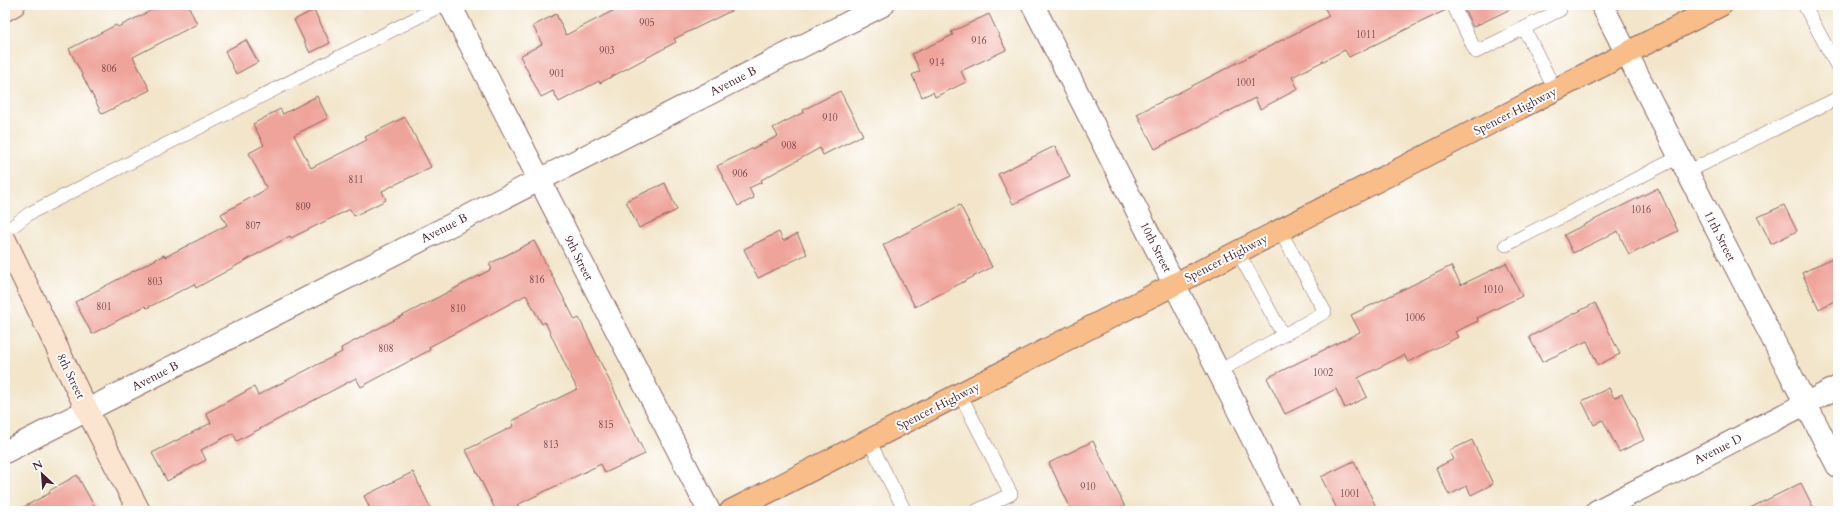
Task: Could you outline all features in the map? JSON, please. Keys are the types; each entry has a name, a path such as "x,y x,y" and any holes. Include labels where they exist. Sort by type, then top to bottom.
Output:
{"main road":[{"name":"Spencer Highway","path":"732,511 1721,5"}],"street":[{"path":"5,10 14,5"},
{"name":"9th Street","path":"450,5 709,511"},
{"name":"Avenue B","path":"5,452 883,5"},
{"name":"10th Street","path":"1033,5 1289,511"},
{"name":"11th Street","path":"1602,5 1838,467"},
{"name":"8th Street","path":"5,240 87,410 139,511"},
{"name":"Avenue D","path":"1597,511 1838,387"}],"lane":[{"path":"5,232 30,214 442,5"},
{"path":"1453,5 1476,52 1560,10 1557,5"},
{"path":"1804,5 1838,68"},
{"path":"1524,28 1555,90"},
{"path":"1506,245 1683,164 1838,98"},
{"path":"1219,371 1325,312 1280,231"},
{"path":"1238,252 1283,335"},
{"path":"960,394 1011,494 976,511"},
{"path":"869,441 905,511"}],"building":[{"path":"162,5 188,5 197,24 133,57 150,90 102,114 69,49 116,25 118,27"},
{"path":"624,5 743,5 674,39 676,42 600,83 599,81 559,102 553,91 541,97 520,56 542,44 533,26 556,14 566,35"},
{"path":"1323,5 1445,5 1446,10 1349,57 1345,50 1292,77 1298,89 1260,109 1255,98 1155,149 1137,114 1329,16"},
{"path":"1462,5 1519,5 1473,27"},
{"path":"314,10 330,43 310,53 294,20"},
{"path":"989,14 1006,50 961,71 966,82 935,97 933,92 922,97 912,75 920,71 912,54 953,35 951,32"},
{"path":"246,40 258,62 236,74 225,51"},
{"path":"840,91 863,135 823,155 820,148 761,180 762,182 749,188 754,198 738,206 717,166 778,136 773,128 804,112 803,110"},
{"path":"317,96 328,118 294,135 311,168 367,140 365,137 405,117 431,167 382,191 386,200 354,216 350,209 291,238 290,236 196,288 194,284 147,308 145,306 92,334 75,302 164,255 165,257 227,225 221,214 267,189 249,153 264,145 253,124 280,109 283,114"},
{"path":"1055,146 1070,177 1013,204 998,174"},
{"path":"665,183 677,210 639,228 626,201"},
{"path":"1658,188 1678,231 1629,255 1618,231 1573,253 1564,235"},
{"path":"960,205 992,267 915,307 883,245"},
{"path":"1784,205 1797,231 1771,244 1758,217"},
{"path":"779,232 783,241 797,234 807,254 758,278 744,249"},
{"path":"534,241 575,320 579,318 645,454 605,473 601,464 517,505 520,511 496,511 466,450 514,426 512,421 577,389 545,322 542,324 526,295 429,347 430,350 361,387 356,378 237,441 233,433 201,450 206,460 167,481 152,453 211,423 206,413 254,387 258,395 342,352 341,348 492,269 489,264"},
{"path":"1838,255 1838,299 1819,309 1802,273"},
{"path":"1506,263 1522,296 1477,318 1478,321 1455,332 1458,337 1408,362 1404,355 1358,378 1367,397 1345,408 1336,389 1285,414 1267,378 1360,332 1351,315 1451,266 1461,285"},
{"path":"1595,303 1620,354 1598,365 1587,341 1542,362 1529,337"},
{"path":"1609,388 1614,398 1622,394 1644,440 1619,452 1603,420 1594,425 1582,401"},
{"path":"1472,440 1493,484 1471,495 1467,486 1449,495 1436,468 1454,459 1449,451"},
{"path":"1093,441 1127,511 1072,511 1049,463"},
{"path":"1354,461 1378,511 1338,511 1321,477"},
{"path":"413,472 432,511 371,511 364,496"},
{"path":"77,475 97,511 16,511 50,493 49,491"},
{"path":"1801,483 1815,511 1744,511"}]}
